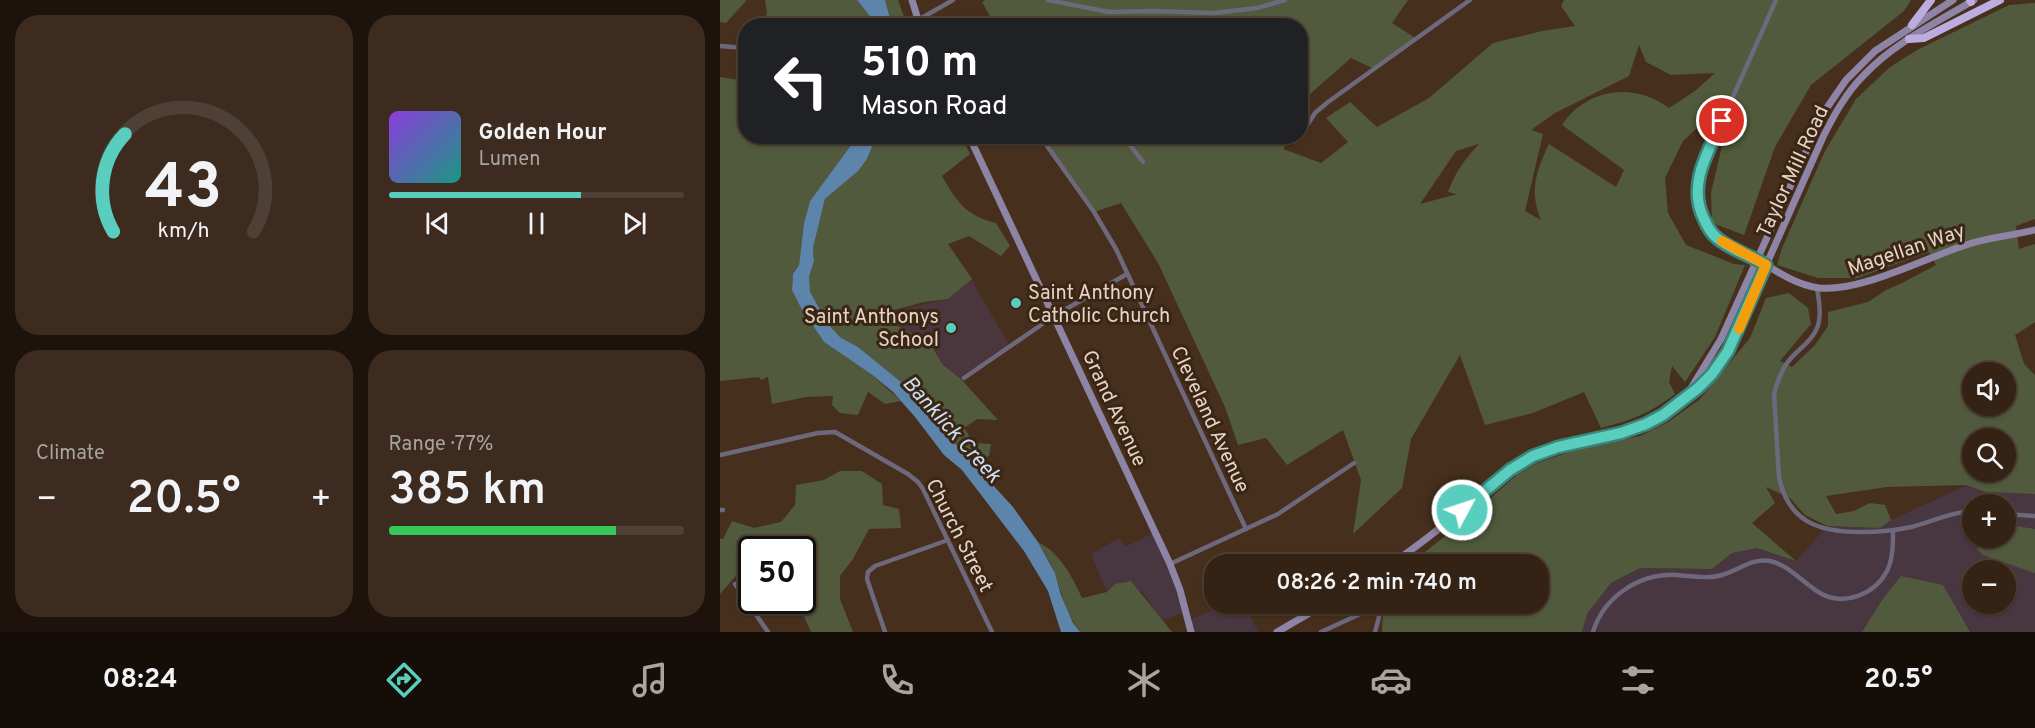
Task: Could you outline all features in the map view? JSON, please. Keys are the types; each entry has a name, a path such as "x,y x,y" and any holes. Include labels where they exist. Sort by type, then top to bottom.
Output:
{"highway":[{"path":"1912,26 1931,0"},
{"path":"1909,39 1924,38 2000,0"}],"main road":[{"path":"912,0 917,18"},
{"name":"Taylor Mill Road","path":"1686,396 1714,353 1824,112 1839,88 1875,51 1953,0"},
{"name":"Taylor Mill Road","path":"1405,554 1510,470 1533,456 1558,447 1621,433 1646,424 1663,415 1698,388 1712,374 1728,351 1823,137 1840,107 1864,75 1909,39 1972,1"},
{"name":"Grand Avenue","path":"973,144 1170,564 1180,590 1191,632"},
{"name":"Magellan Way","path":"1757,259 1784,276 1817,288 1829,288 1857,284 1973,243 2035,230"},
{"path":"1277,632 1308,614"}],"street":[{"path":"926,18 953,0"},
{"path":"1048,0 1109,12 1214,13 1257,8 1285,0"},
{"path":"1308,124 1315,113 1328,102 1470,0"},
{"path":"1757,259 1730,247 1712,233 1698,204 1697,187 1704,162 1776,0"},
{"path":"720,46 738,47"},
{"name":"Cleveland Avenue","path":"1046,144 1101,224 1127,274 1246,529"},
{"path":"1129,144 1143,162"},
{"path":"964,378 1054,316 1127,274"},
{"path":"1817,288 1820,311 1817,329 1810,340 1788,362 1774,394 1781,488 1790,505 1800,516 1821,529 1840,532 1893,531 1962,512"},
{"name":"Church Street","path":"720,455 818,433 836,432 914,478 923,489 992,632"},
{"path":"1170,564 1278,514 1354,463"},
{"path":"2016,515 2035,516"},
{"path":"1593,632 1600,614 1609,602 1638,582 1669,575 1716,577 1760,561 1778,564 1827,597 1858,596 1873,588 1886,572 1892,556 1893,531"},
{"path":"885,632 867,579 868,572 875,566 948,540"},
{"path":"735,584 768,632"},
{"path":"1321,632 1358,614"},
{"path":"1375,632 1378,614"}],"shaded area":[{"name":"Saint Anthonys School","path":"972,279 1010,346 961,379 943,365 929,342 876,315 948,299"},
{"path":"1967,485 1986,492 2035,494 2035,632 1970,632 1943,585 1882,600 1862,632 1582,632 1587,614 1611,583 1640,568 1712,569 1732,553 1757,548 1796,561 1827,526 1880,528 1891,520"},
{"path":"1155,532 1186,612 1162,620 1142,592 1115,584 1107,592 1091,554 1119,538 1125,547"},
{"path":"1204,614 1250,614 1258,632 1191,632 1188,621"}],"green space":[{"path":"720,0 746,1 726,23 720,22"},
{"path":"765,0 857,0 871,18 765,18"},
{"path":"885,0 898,0 904,18 890,18"},
{"path":"985,0 1408,0 1392,23 1417,39 1374,69 1351,58 1308,96 1308,18 991,18 982,2"},
{"path":"1564,0 1911,0 1904,11 1811,85 1775,147 1744,235 1712,223 1711,193 1724,137 1718,109 1683,141 1665,178 1668,213 1686,245 1734,264 1745,265 1715,337 1685,382 1672,366 1669,382 1675,394 1640,415 1601,428 1584,392 1533,413 1485,425 1460,355 1411,439 1402,488 1353,534 1361,480 1343,430 1287,465 1266,438 1238,445 1225,407 1158,263 1121,203 1094,212 1045,144 1286,144 1283,149 1321,163 1348,142 1326,118 1350,102 1377,127 1429,98 1493,43 1542,31 1575,26 1561,6","holes":["1639,45 1646,62 1671,75 1715,73 1695,91 1669,108 1641,94 1626,92 1612,93 1584,103 1562,125 1624,170 1616,187 1549,144 1538,172 1535,190 1535,200 1541,220 1525,211 1543,134 1531,130 1555,113 1629,76","1479,144 1469,155 1448,192 1457,194 1420,204 1456,151"]},
{"path":"2035,3 2035,219 2016,226 2019,249 2035,244 2035,322 2015,335 2024,364 2035,375 2035,494 1986,492 1966,485 1887,487 1826,496 1836,514 1854,511 1870,503 1885,505 1891,520 1880,528 1827,526 1805,515 1790,498 1766,487 1775,503 1752,523 1796,561 1757,548 1732,553 1712,569 1640,568 1611,583 1587,614 1582,632 1382,632 1383,614 1549,614 1549,554 1423,554 1517,475 1537,463 1572,451 1640,436 1668,422 1699,400 1750,338 1766,298 1789,293 1808,308 1811,324 1780,361 1792,367 1815,345 1828,326 1828,312 1868,302 1886,290 1936,265 1929,252 1857,278 1818,278 1777,265 1782,248 1825,151 1856,99 1890,67 1919,49 2009,5"},
{"path":"720,77 738,80 738,144 852,144 810,201 804,223 799,265 793,274 792,289 801,308 824,342 871,374 901,401 885,404 868,392 858,415 840,413 832,405 833,396 806,397 772,404 768,377 761,380 759,377 720,381"},
{"path":"873,144 965,144 970,154 942,176 963,206 977,216 996,223 1010,246 1001,256 969,236 948,244 972,279 948,299 924,302 876,315 929,342 943,365 961,379 998,420 977,419 964,428 974,443 991,444 989,456 973,462 940,427 911,391 858,347 840,337 828,324 809,292 809,277 814,261 813,248 825,199 867,159"},
{"path":"840,471 862,471 882,484 883,505 899,509 901,528 869,529 853,559 840,576 840,599 853,632 811,632 803,614 816,614 816,536 738,536 738,573 720,594 720,539 723,539 732,521 754,528 781,522 795,505 796,485 824,480"},
{"path":"2016,526 2035,529 2035,573 2016,566 2016,560 1997,560 1983,555 1977,549 2016,548"},
{"path":"1038,542 1059,559 1082,598 1107,592 1115,584 1131,581 1172,632 1080,632 1068,612 1056,576"},
{"path":"1901,576 1943,585 1970,632 1862,632 1882,600"}],"water":[{"path":"857,0 885,0 890,18 871,18"},
{"path":"852,144 873,144 867,159 858,171 825,199 813,248 814,261 809,277 810,292 828,324 840,337 858,347 912,391 940,427 1013,507 1038,542 1055,573 1061,595 1073,623 1080,632 1061,632 1048,591 1024,551 962,470 944,455 893,392 824,342 801,308 792,290 793,274 799,265 804,223 810,201"}],"slow traffic":[{"path":"1722,241 1766,265 1739,329"}],"place":[{"name":"Saint Anthony Catholic Church","path":"1016,303"},
{"name":"Saint Anthonys School","path":"951,328"}],"route":[{"path":"1462,510 1510,470 1533,456 1572,443 1634,429 1663,415 1698,388 1712,374 1728,351 1766,265 1717,238 1708,228 1698,204 1698,180 1722,121"}],"water label":[{"name":"Banklick Creek","path":"952,429"}]}
